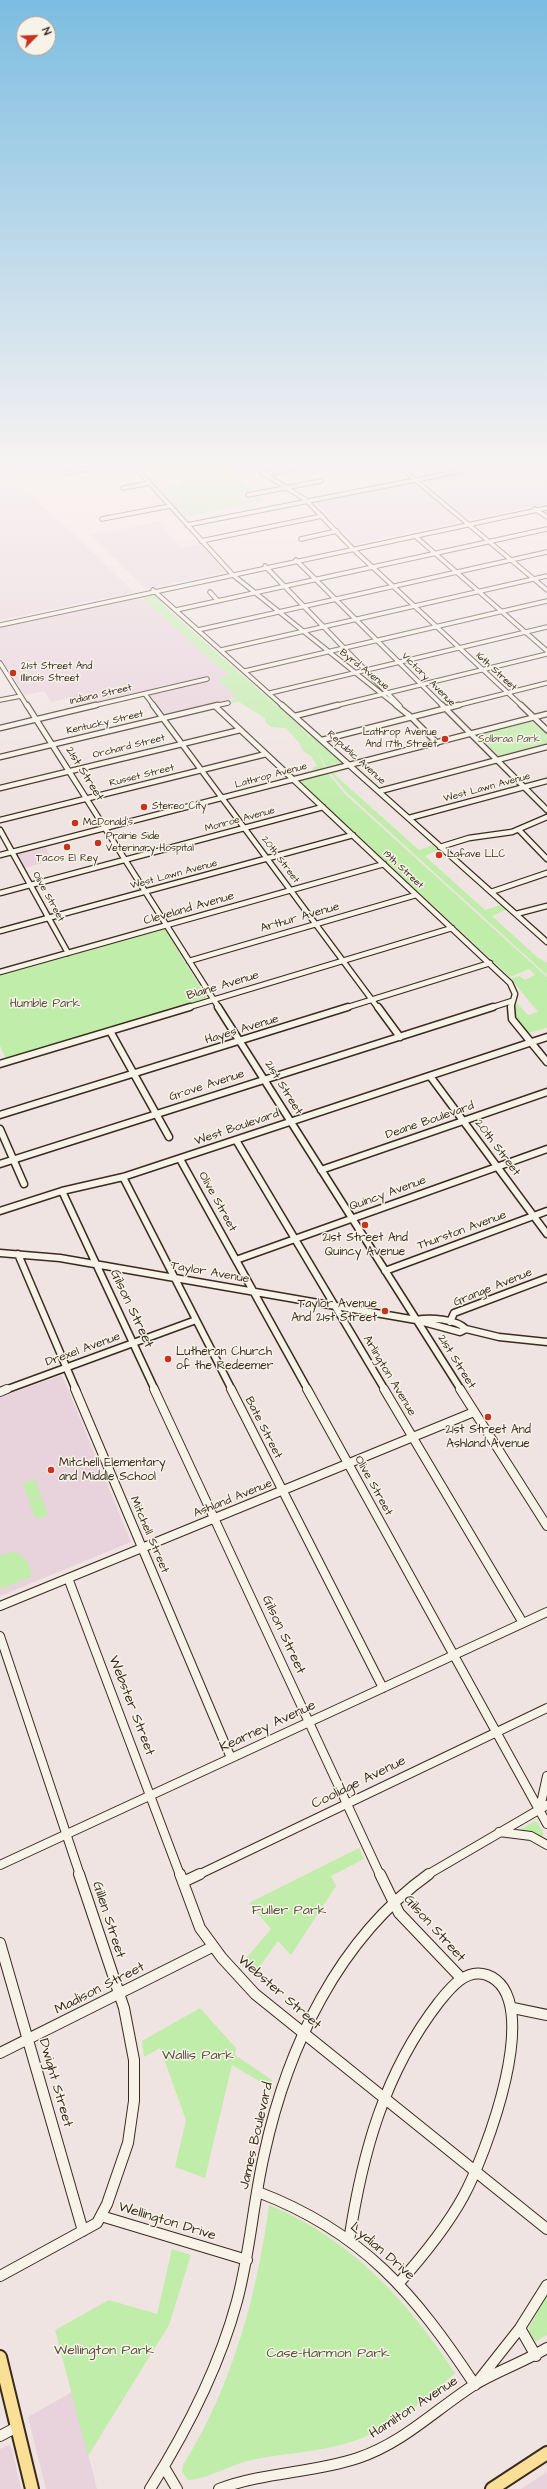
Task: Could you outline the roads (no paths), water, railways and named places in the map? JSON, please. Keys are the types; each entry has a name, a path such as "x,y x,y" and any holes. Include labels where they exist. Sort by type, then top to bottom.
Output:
{"main road":[{"path":"0,2357 32,2489"},
{"path":"492,2489 547,2453"}],"street":[{"path":"0,623 183,584"},
{"name":"Byrd Avenue","path":"244,584 353,673 411,717"},
{"path":"282,584 437,743"},
{"path":"176,610 298,584"},
{"name":"Victory Avenue","path":"320,584 547,810"},
{"path":"198,630 401,584"},
{"path":"470,584 547,651"},
{"path":"221,650 509,584"},
{"name":"16th Street","path":"393,586 547,730"},
{"name":"Republic Avenue","path":"154,590 547,942"},
{"path":"210,592 218,601"},
{"path":"245,672 547,601"},
{"path":"270,693 547,627"},
{"path":"295,716 547,654"},
{"name":"21st Street","path":"0,662 547,1526"},
{"path":"0,674 6,673"},
{"name":"Indiana Street","path":"0,728 207,680"},
{"path":"322,740 547,683"},
{"name":"20th Street","path":"145,694 400,1037"},
{"path":"0,700 21,696"},
{"name":"Kentucky Street","path":"0,757 228,703"},
{"name":"19th Street","path":"215,706 512,985 515,994 510,1011 512,1019 547,1062"},
{"name":"Lathrop Avenue","path":"0,855 547,714"},
{"name":"Orchard Street","path":"0,788 240,730"},
{"path":"380,791 547,747"},
{"name":"Russet Street","path":"0,820 266,754"},
{"name":"West Lawn Avenue","path":"409,818 547,781"},
{"name":"Monroe Avenue","path":"0,893 323,807"},
{"path":"440,847 460,840 501,835 519,830 547,817"},
{"name":"Olive Street","path":"0,830 68,953"},
{"path":"519,830 547,859"},
{"name":"West Lawn Avenue","path":"0,931 352,835"},
{"name":"Cleveland Avenue","path":"0,972 384,864"},
{"path":"491,892 547,873"},
{"name":"Arthur Avenue","path":"189,961 416,895"},
{"path":"516,914 547,906"},
{"name":"Blaine Avenue","path":"0,1064 452,928"},
{"path":"541,936 547,934"},
{"name":"Hayes Avenue","path":"0,1115 490,963"},
{"name":"Grove Avenue","path":"0,1164 512,1001"},
{"path":"110,1031 157,1114 168,1137"},
{"name":"West Boulevard","path":"0,1211 62,1191 123,1177 180,1159 547,1037"},
{"name":"20th Street","path":"430,1076 547,1234"},
{"name":"Deane Boulevard","path":"321,1170 547,1092"},
{"path":"0,1129 24,1184"},
{"name":"Arlington Avenue","path":"236,1140 523,1623"},
{"name":"Quincy Avenue","path":"236,1260 547,1149"},
{"name":"Olive Street","path":"180,1159 495,1731 543,1806 547,1824"},
{"name":"Bate Street","path":"123,1177 383,1688"},
{"name":"Gilson Street","path":"62,1191 393,1903 399,1913 461,1978 479,1973 496,1980 507,1992 513,2008"},
{"name":"Thurston Avenue","path":"385,1271 547,1211"},
{"name":"Taylor Avenue","path":"0,1253 18,1254 96,1265 175,1278 416,1320 460,1332 466,1329"},
{"name":"Mitchell Street","path":"18,1254 231,1758"},
{"name":"Grange Avenue","path":"450,1322 454,1313 547,1278"},
{"name":"Taylor Avenue","path":"416,1320 424,1318 450,1322 462,1325 466,1329 499,1337 547,1342"},
{"name":"Drexel Avenue","path":"0,1392 196,1320"},
{"name":"Ashland Avenue","path":"0,1606 474,1412"},
{"name":"Webster Street","path":"68,1578 200,1928 212,1947 244,1984 547,2229"},
{"name":"Kearney Avenue","path":"0,1865 547,1612"},
{"name":"Gillen Street","path":"0,1636 119,1994 132,2045 134,2101 122,2163 101,2216"},
{"name":"Coolidge Avenue","path":"183,1882 495,1731 547,1708"},
{"path":"543,1806 547,1776"},
{"name":"James Boulevard","path":"150,2489 201,2400 219,2358 233,2316 247,2260 258,2192 274,2112 303,2033 325,1992 345,1960 367,1931 393,1903 437,1866 543,1806"},
{"path":"499,1832 531,1836 547,1845"},
{"name":"Dwight Street","path":"0,1943 83,2231"},
{"name":"Madison Street","path":"0,2053 212,1947"},
{"path":"349,2240 361,2167 383,2097 417,2031 436,2005 461,1978"},
{"path":"399,2283 444,2228 476,2172 502,2097 512,2038 513,2008 547,2015"},
{"name":"Lydian Drive","path":"258,2192 293,2206 349,2240 399,2283 432,2323 475,2385"},
{"name":"Wellington Drive","path":"0,2276 97,2223 101,2216 247,2260"},
{"path":"475,2385 520,2328 547,2285"},
{"path":"520,2328 536,2356"},
{"name":"Hamilton Avenue","path":"219,2489 266,2474 339,2463 366,2455 399,2438 475,2385 536,2356 547,2348"},
{"path":"0,2436 17,2427"},
{"path":"164,2466 177,2489"}],"place":[{"name":"21st Street And Illinois Street","path":"13,673"},
{"name":"Lathrop Avenue And 17th Street","path":"445,739"},
{"name":"Stereo City","path":"144,807"},
{"name":"McDonald's","path":"75,823"},
{"name":"Prairie Side Veterinary Hospital","path":"98,843"},
{"name":"Tacos El Rey","path":"67,847"},
{"name":"Lafave LLC","path":"439,855"},
{"name":"21st Street And Quincy Avenue","path":"365,1225"},
{"name":"Taylor Avenue And 21st Street","path":"385,1311"},
{"name":"Lutheran Church of the Redeemer","path":"168,1359"},
{"name":"21st Street And Ashland Avenue","path":"488,1417"},
{"name":"Mitchell Elementary and Middle School","path":"51,1470"}],"park label":[{"name":"Solbraa Park","path":"509,740"},
{"name":"Humble Park","path":"45,1004"},
{"name":"Fuller Park","path":"289,1911"},
{"name":"Wallis Park","path":"198,2056"},
{"name":"Wellington Park","path":"104,2351"},
{"name":"Case-Harmon Park","path":"328,2354"}]}
